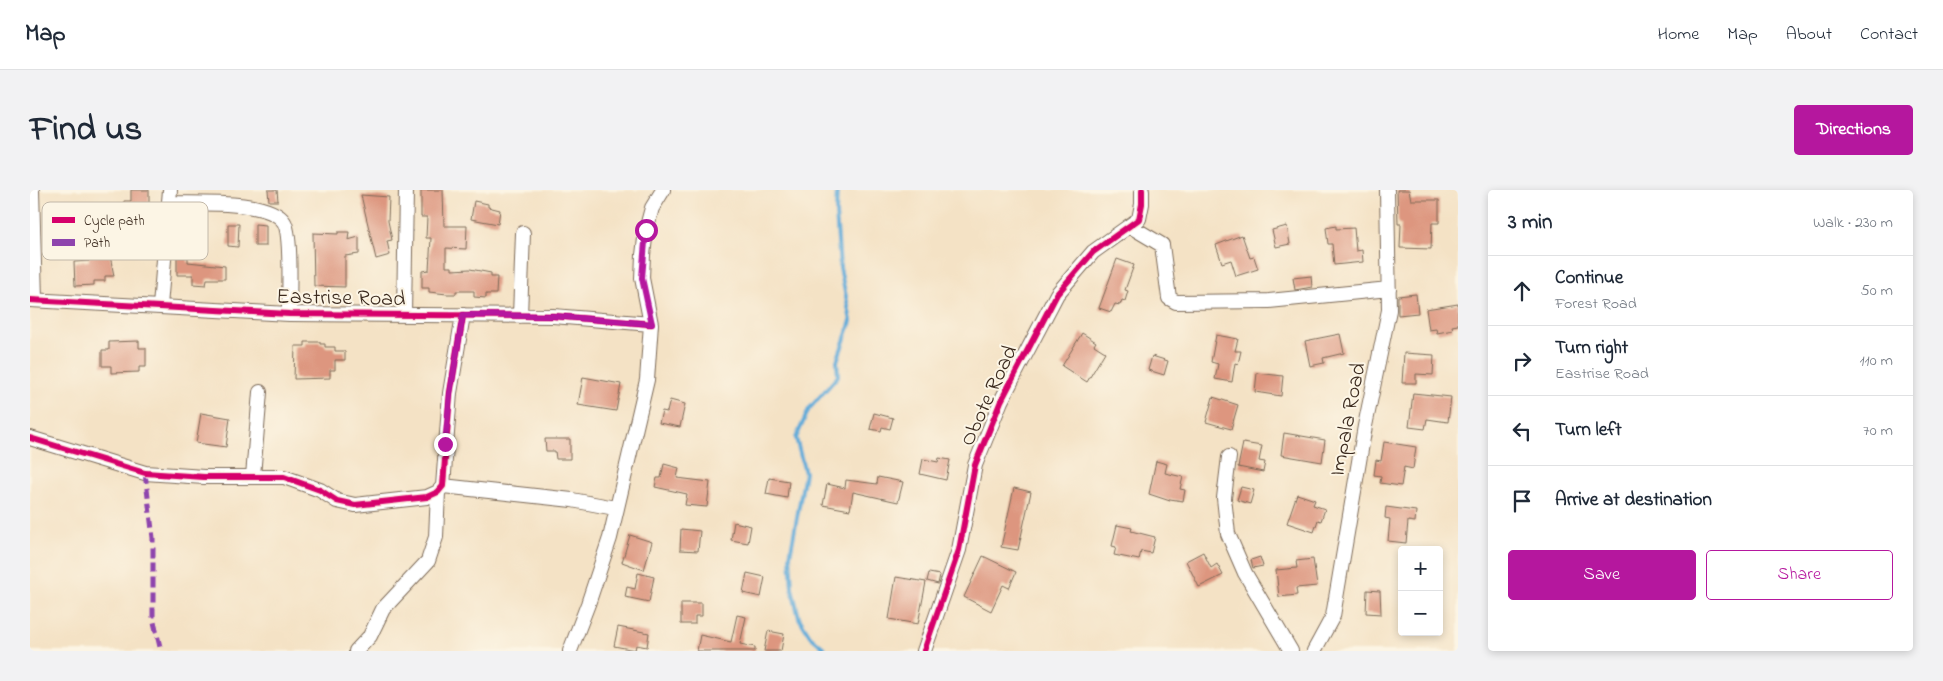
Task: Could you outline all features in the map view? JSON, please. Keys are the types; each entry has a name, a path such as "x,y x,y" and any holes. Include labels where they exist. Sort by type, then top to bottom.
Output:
{"street":[{"path":"32,190 33,300"},
{"path":"404,315 406,190"},
{"path":"570,651 610,538 615,508 647,380 652,324 642,278 643,255 652,208 663,190"},
{"name":"Obote Road","path":"924,651 960,550 975,465 1001,401 1057,294 1093,252 1139,219 1142,190"},
{"name":"Impala Road","path":"1314,651 1334,616 1365,426 1389,310 1387,190"},
{"path":"170,196 256,207 272,212 285,222 288,239 289,314"},
{"path":"1130,226 1162,245 1167,290 1169,298 1176,302 1269,301 1389,289"},
{"path":"520,316 523,233"},
{"path":"160,306 164,260"},
{"name":"Eastrise Road","path":"33,300 289,314 520,316 652,324"},
{"path":"356,651 370,636 383,609 428,561 436,537 450,394 463,315"},
{"path":"253,476 260,392"},
{"path":"30,438 145,474 204,477 284,477 312,486 337,501 355,505 427,497 440,489 572,500 615,508"},
{"path":"1229,457 1224,498 1228,534 1245,573 1290,651"}],"building":[{"path":"131,190 149,190 149,202 124,202 131,201"},
{"path":"268,190 277,190 278,201 269,201"},
{"path":"421,190 443,190 444,226 467,226 466,249 446,248 446,267 452,267 452,270 470,269 491,273 491,277 497,277 496,294 486,294 486,298 474,297 474,291 456,291 456,294 447,294 429,292 429,288 422,288 422,271 429,270 431,238 426,238 427,217 421,217"},
{"path":"1397,190 1409,190 1411,200 1439,200 1439,223 1432,223 1431,249 1400,248 1401,224 1398,224"},
{"path":"361,195 389,197 388,221 392,240 387,241 390,255 376,259"},
{"path":"474,201 488,204 488,207 500,210 498,224 471,219"},
{"path":"228,224 239,224 238,247 228,246"},
{"path":"255,224 266,225 266,246 255,246"},
{"path":"1287,226 1290,244 1276,247 1272,230"},
{"path":"1336,226 1336,229 1354,228 1356,251 1362,250 1363,262 1334,265 1332,244 1328,244 1326,228"},
{"path":"338,232 349,232 348,240 359,237 359,254 345,256 345,287 314,286 313,233 338,234"},
{"path":"1242,235 1250,258 1254,257 1258,269 1236,276 1231,260 1222,263 1216,245"},
{"path":"1117,259 1134,265 1125,290 1128,291 1125,301 1122,300 1120,305 1115,304 1111,312 1099,308"},
{"path":"111,260 114,276 105,276 105,281 94,281 94,285 75,286 74,262"},
{"path":"177,260 225,266 225,279 207,279 206,285 193,284 193,275 177,275"},
{"path":"1311,276 1312,287 1295,290 1293,278"},
{"path":"1416,294 1418,313 1398,315 1398,296"},
{"path":"1458,304 1458,325 1452,326 1453,330 1437,333 1436,329 1429,330 1426,309"},
{"path":"1082,333 1096,342 1094,345 1105,352 1087,382 1062,366"},
{"path":"1340,334 1344,353 1323,358 1324,363 1310,366 1305,341"},
{"path":"1216,335 1238,339 1235,351 1241,351 1238,364 1235,363 1232,382 1215,379 1218,364 1211,362"},
{"path":"139,341 139,348 146,348 146,367 139,367 139,372 111,373 111,366 102,366 102,350 109,350 109,342"},
{"path":"305,342 320,342 320,344 325,344 325,347 335,347 335,351 345,351 345,360 335,360 335,370 330,370 330,378 294,379 295,346 305,346"},
{"path":"1404,353 1434,355 1433,375 1416,374 1416,383 1402,383"},
{"path":"1152,356 1168,361 1164,375 1148,370"},
{"path":"1257,373 1283,376 1281,396 1255,392"},
{"path":"583,377 621,384 616,411 578,405"},
{"path":"1413,393 1451,397 1448,422 1427,419 1425,429 1409,427"},
{"path":"1213,397 1238,405 1231,429 1206,422"},
{"path":"670,400 685,404 680,427 659,423 662,411 667,412"},
{"path":"201,413 230,418 226,447 196,443"},
{"path":"874,413 893,418 890,429 882,427 881,431 870,429"},
{"path":"1284,433 1325,440 1322,462 1281,455"},
{"path":"545,439 570,439 570,459 556,459 555,451 546,451"},
{"path":"1384,442 1416,447 1413,469 1404,467 1401,486 1380,483 1381,476 1374,475 1376,460 1381,461"},
{"path":"1243,443 1262,446 1259,461 1265,462 1263,472 1238,467"},
{"path":"939,458 950,460 946,480 920,474 923,459 938,462"},
{"path":"1156,461 1167,464 1165,473 1183,477 1180,489 1185,490 1183,501 1170,499 1170,501 1149,494"},
{"path":"664,464 679,468 677,478 710,482 707,507 685,505 687,494 655,487 657,478 661,478"},
{"path":"878,477 903,482 898,502 853,492 850,510 823,505 827,484 845,488 846,480 877,484"},
{"path":"769,478 789,481 787,498 766,494"},
{"path":"1241,487 1254,490 1250,504 1237,500"},
{"path":"1014,488 1031,492 1018,550 1001,547"},
{"path":"1297,494 1315,500 1313,505 1325,509 1321,521 1318,520 1314,532 1287,523"},
{"path":"1386,507 1416,511 1415,522 1408,521 1406,543 1388,541 1390,519 1385,518"},
{"path":"734,522 751,526 748,543 731,540"},
{"path":"1117,525 1132,528 1131,531 1155,537 1151,553 1141,551 1139,560 1114,555 1116,547 1112,546"},
{"path":"681,529 700,531 698,551 680,550"},
{"path":"630,535 652,542 644,570 622,562"},
{"path":"1203,552 1211,568 1217,564 1223,575 1199,587 1186,561"},
{"path":"983,556 1016,572 1009,588 1003,585 991,611 964,597"},
{"path":"1260,557 1263,566 1253,568 1251,560"},
{"path":"1313,559 1317,586 1296,588 1297,595 1279,597 1276,570 1297,568 1296,561"},
{"path":"638,573 654,577 649,602 625,597 627,587 635,589"},
{"path":"747,573 765,577 761,597 743,593"},
{"path":"929,573 940,575 938,584 927,581"},
{"path":"896,577 926,582 918,624 889,619"},
{"path":"1367,590 1380,591 1381,614 1366,613"},
{"path":"681,603 702,603 702,616 695,616 695,624 681,624"},
{"path":"737,615 746,617 740,644 755,647 755,651 697,651 700,635 731,642"},
{"path":"618,627 649,633 647,647 636,645 635,650 614,646"},
{"path":"768,631 784,634 781,651 764,651"}],"waterway":[{"path":"823,651 824,648 810,636 799,618 792,588 790,556 805,473 796,438 809,409 838,376 837,361 851,321 840,268 836,213 837,190"}],"marked path":[{"path":"145,473 153,538 153,618 161,651"}],"cycle path":[{"path":"924,651 959,550 975,465 1001,401 1057,294 1093,252 1139,219 1142,190"},
{"path":"30,300 289,314 553,316 651,324"},
{"path":"30,438 145,473 204,477 284,477 320,490 337,501 355,505 427,497 438,492 443,486 450,393 463,315"}],"route":[{"path":"445,444 450,394 463,315 553,316 652,324 642,278 646,230"}]}
